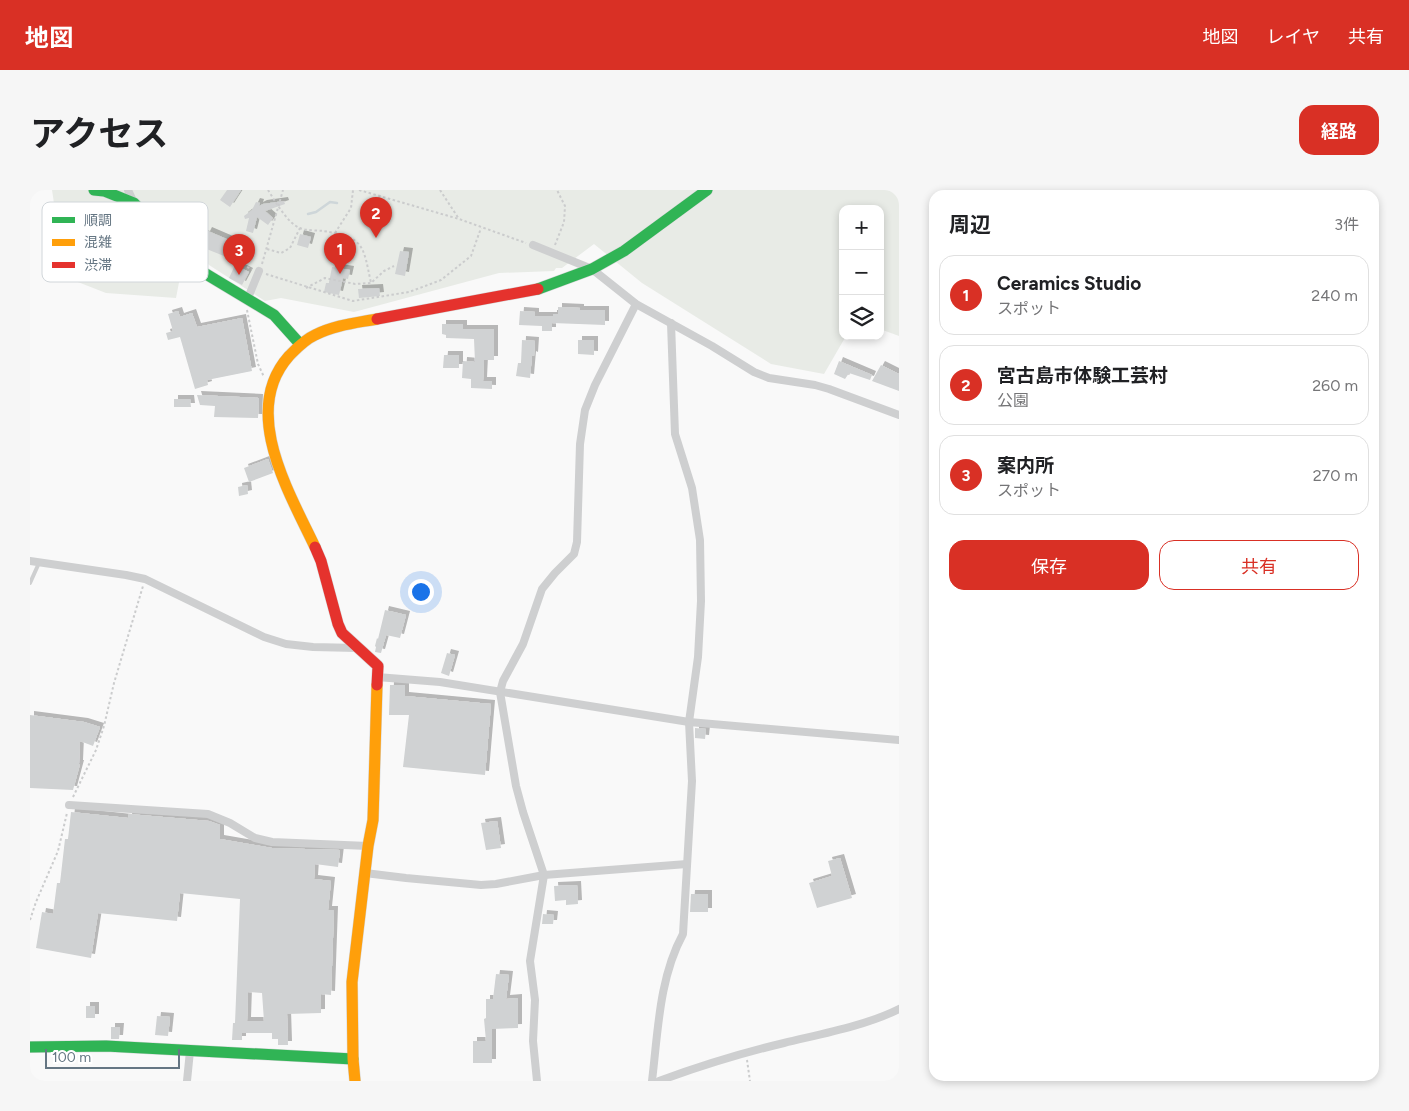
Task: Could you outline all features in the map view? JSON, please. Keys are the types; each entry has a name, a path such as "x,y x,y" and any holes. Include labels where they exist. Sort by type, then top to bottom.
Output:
{"street":[{"path":"94,190 104,191 132,202"},
{"path":"128,190 134,202"},
{"path":"355,1081 352,982 368,846 373,820 378,666 342,633 338,624 321,560 287,488 274,455 267,414 270,388 281,365 300,344 314,335 334,327 544,288 592,269 624,251 707,190"},
{"path":"533,245 592,269 636,304 712,346 754,372 769,378 822,387 857,398 899,415"},
{"path":"248,298 259,271"},
{"path":"208,275 274,315 300,344"},
{"path":"537,1081 533,1041 535,1000 530,961 544,874 516,786 500,692 523,644 542,589 574,554 577,542 580,444 584,410 636,304"},
{"path":"652,1081 662,996 676,948 683,934 692,781 689,722 698,656 701,602 700,540 692,488 675,434 671,323"},
{"path":"30,562 145,579 264,637 286,644 357,648"},
{"path":"377,677 440,682 689,722 899,740"},
{"path":"69,805 208,814 230,823 255,838 272,842 368,846"},
{"path":"365,872 481,885 496,884 544,874 687,864"},
{"path":"659,1081 746,1052 839,1029 886,1015 899,1009"},
{"path":"30,1047 106,1046 353,1059"},
{"path":"187,1081 190,1051"}],"lane":[{"path":"30,583 39,563"}],"path":[{"path":"268,190 278,206 300,228 335,233 353,238 359,243 364,251 371,284"},
{"path":"259,271 283,190"},
{"path":"335,233 351,208 353,190"},
{"path":"360,190 459,219 533,245"},
{"path":"440,190 459,219"},
{"path":"552,252 564,222 565,206 557,190"},
{"path":"267,249 281,253 290,248 300,228"},
{"path":"247,267 306,288 352,301 410,292 441,280 471,256 481,228"},
{"path":"306,288 325,278 355,284 371,284 384,271 394,266"},
{"path":"248,298 246,307 258,364 270,388"},
{"path":"30,920 58,851 69,805 96,750 145,579"},
{"path":"746,1052 750,1081"}],"shaded area":[{"path":"52,190 899,190 899,336 884,330 884,205 839,205 839,340 844,340 824,374 771,364 642,283 594,244 562,268 556,268 554,271 499,273 354,312 281,298 265,301 208,264 208,202 54,202"},
{"path":"78,282 179,282 176,298 106,293"}],"building":[{"path":"227,190 241,190 230,207 220,200"},
{"path":"284,201 285,204 265,211 273,218 268,225 257,217 253,233 246,231 249,218 245,219 244,216 252,210 256,202 260,203 259,206"},
{"path":"208,231 236,243 229,258 208,250"},
{"path":"300,234 311,237 308,248 297,245"},
{"path":"400,251 409,252 405,276 395,274"},
{"path":"235,265 249,272 242,285 229,278"},
{"path":"332,267 350,270 348,279 343,278 339,295 324,292 326,283 329,283"},
{"path":"379,288 380,296 359,298 358,289"},
{"path":"558,307 580,308 580,310 605,310 605,325 552,323 552,331 542,331 542,326 519,325 520,311 535,312 535,316 553,316 553,314 558,314"},
{"path":"178,311 180,317 192,313 197,327 242,318 252,371 207,380 208,385 195,389 180,337 168,340 166,333 173,331 168,314"},
{"path":"442,324 463,324 463,329 494,329 494,360 484,360 483,381 492,381 492,389 471,388 471,379 462,378 463,361 475,362 474,339 446,338 446,335 442,334"},
{"path":"522,340 535,341 530,378 516,376 518,363 521,363"},
{"path":"578,340 594,340 594,355 578,354"},
{"path":"444,355 459,355 459,368 443,368"},
{"path":"839,361 872,375 870,380 849,373 845,379 834,374"},
{"path":"881,365 899,374 899,391 872,381"},
{"path":"197,395 259,398 258,418 214,417 215,406 200,405"},
{"path":"174,399 190,399 191,407 174,407"},
{"path":"268,459 273,473 249,482 244,468"},
{"path":"247,485 248,494 239,496 238,487"},
{"path":"385,610 406,615 400,638 386,635 381,653 375,652 375,646"},
{"path":"447,653 455,655 449,676 441,673"},
{"path":"390,685 405,685 405,696 491,704 485,775 403,767 409,715 389,715"},
{"path":"30,715 84,722 100,727 93,746 80,741 80,764 73,790 30,788"},
{"path":"695,728 706,729 705,739 695,738"},
{"path":"71,812 128,818 129,814 209,821 220,825 220,839 272,848 340,850 338,867 315,864 314,879 331,881 328,910 334,910 331,995 321,994 321,1013 287,1014 288,1045 278,1045 278,1039 272,1039 272,1033 242,1033 242,1040 232,1040 233,1023 235,1023 240,899 180,893 177,921 98,913 91,958 36,948 42,912 53,914 57,883 60,883 65,839 68,839","holes":["248,992 262,993 264,1021 247,1021"]},
{"path":"497,821 501,848 486,850 481,823"},
{"path":"840,858 852,898 817,908 809,883 832,876 828,861"},
{"path":"577,885 578,904 566,905 566,900 555,901 554,886"},
{"path":"691,894 708,894 708,912 690,912"},
{"path":"543,914 554,915 553,924 542,924"},
{"path":"496,974 509,975 506,999 518,998 518,1028 492,1029 492,1063 473,1063 473,1041 486,1041 484,1019 486,1018 486,999 493,999"},
{"path":"86,1006 95,1006 95,1018 86,1018"},
{"path":"157,1016 170,1017 168,1036 155,1035"},
{"path":"111,1027 120,1027 119,1039 111,1039"}],"waterway":[{"path":"308,214 316,212 330,202 337,203"}],"traffic: fast":[{"path":"94,190 104,191 132,202"},
{"path":"538,289 592,269 624,251 707,190"},
{"path":"208,275 274,315 300,344"},
{"path":"30,1047 106,1046 353,1059"}],"traffic: slow":[{"path":"315,547 282,477 274,452 269,426 269,401 275,378 289,356 311,337 338,327 377,319"},
{"path":"355,1081 352,982 368,846 373,820 377,685"}],"traffic: jam":[{"path":"377,319 538,289"},
{"path":"315,547 321,561 342,633 378,666 377,685"}],"place":[{"name":"宮古島市体験工芸村","path":"376,238"},
{"name":"Ceramics Studio","path":"340,274"},
{"name":"案内所","path":"239,275"}]}
